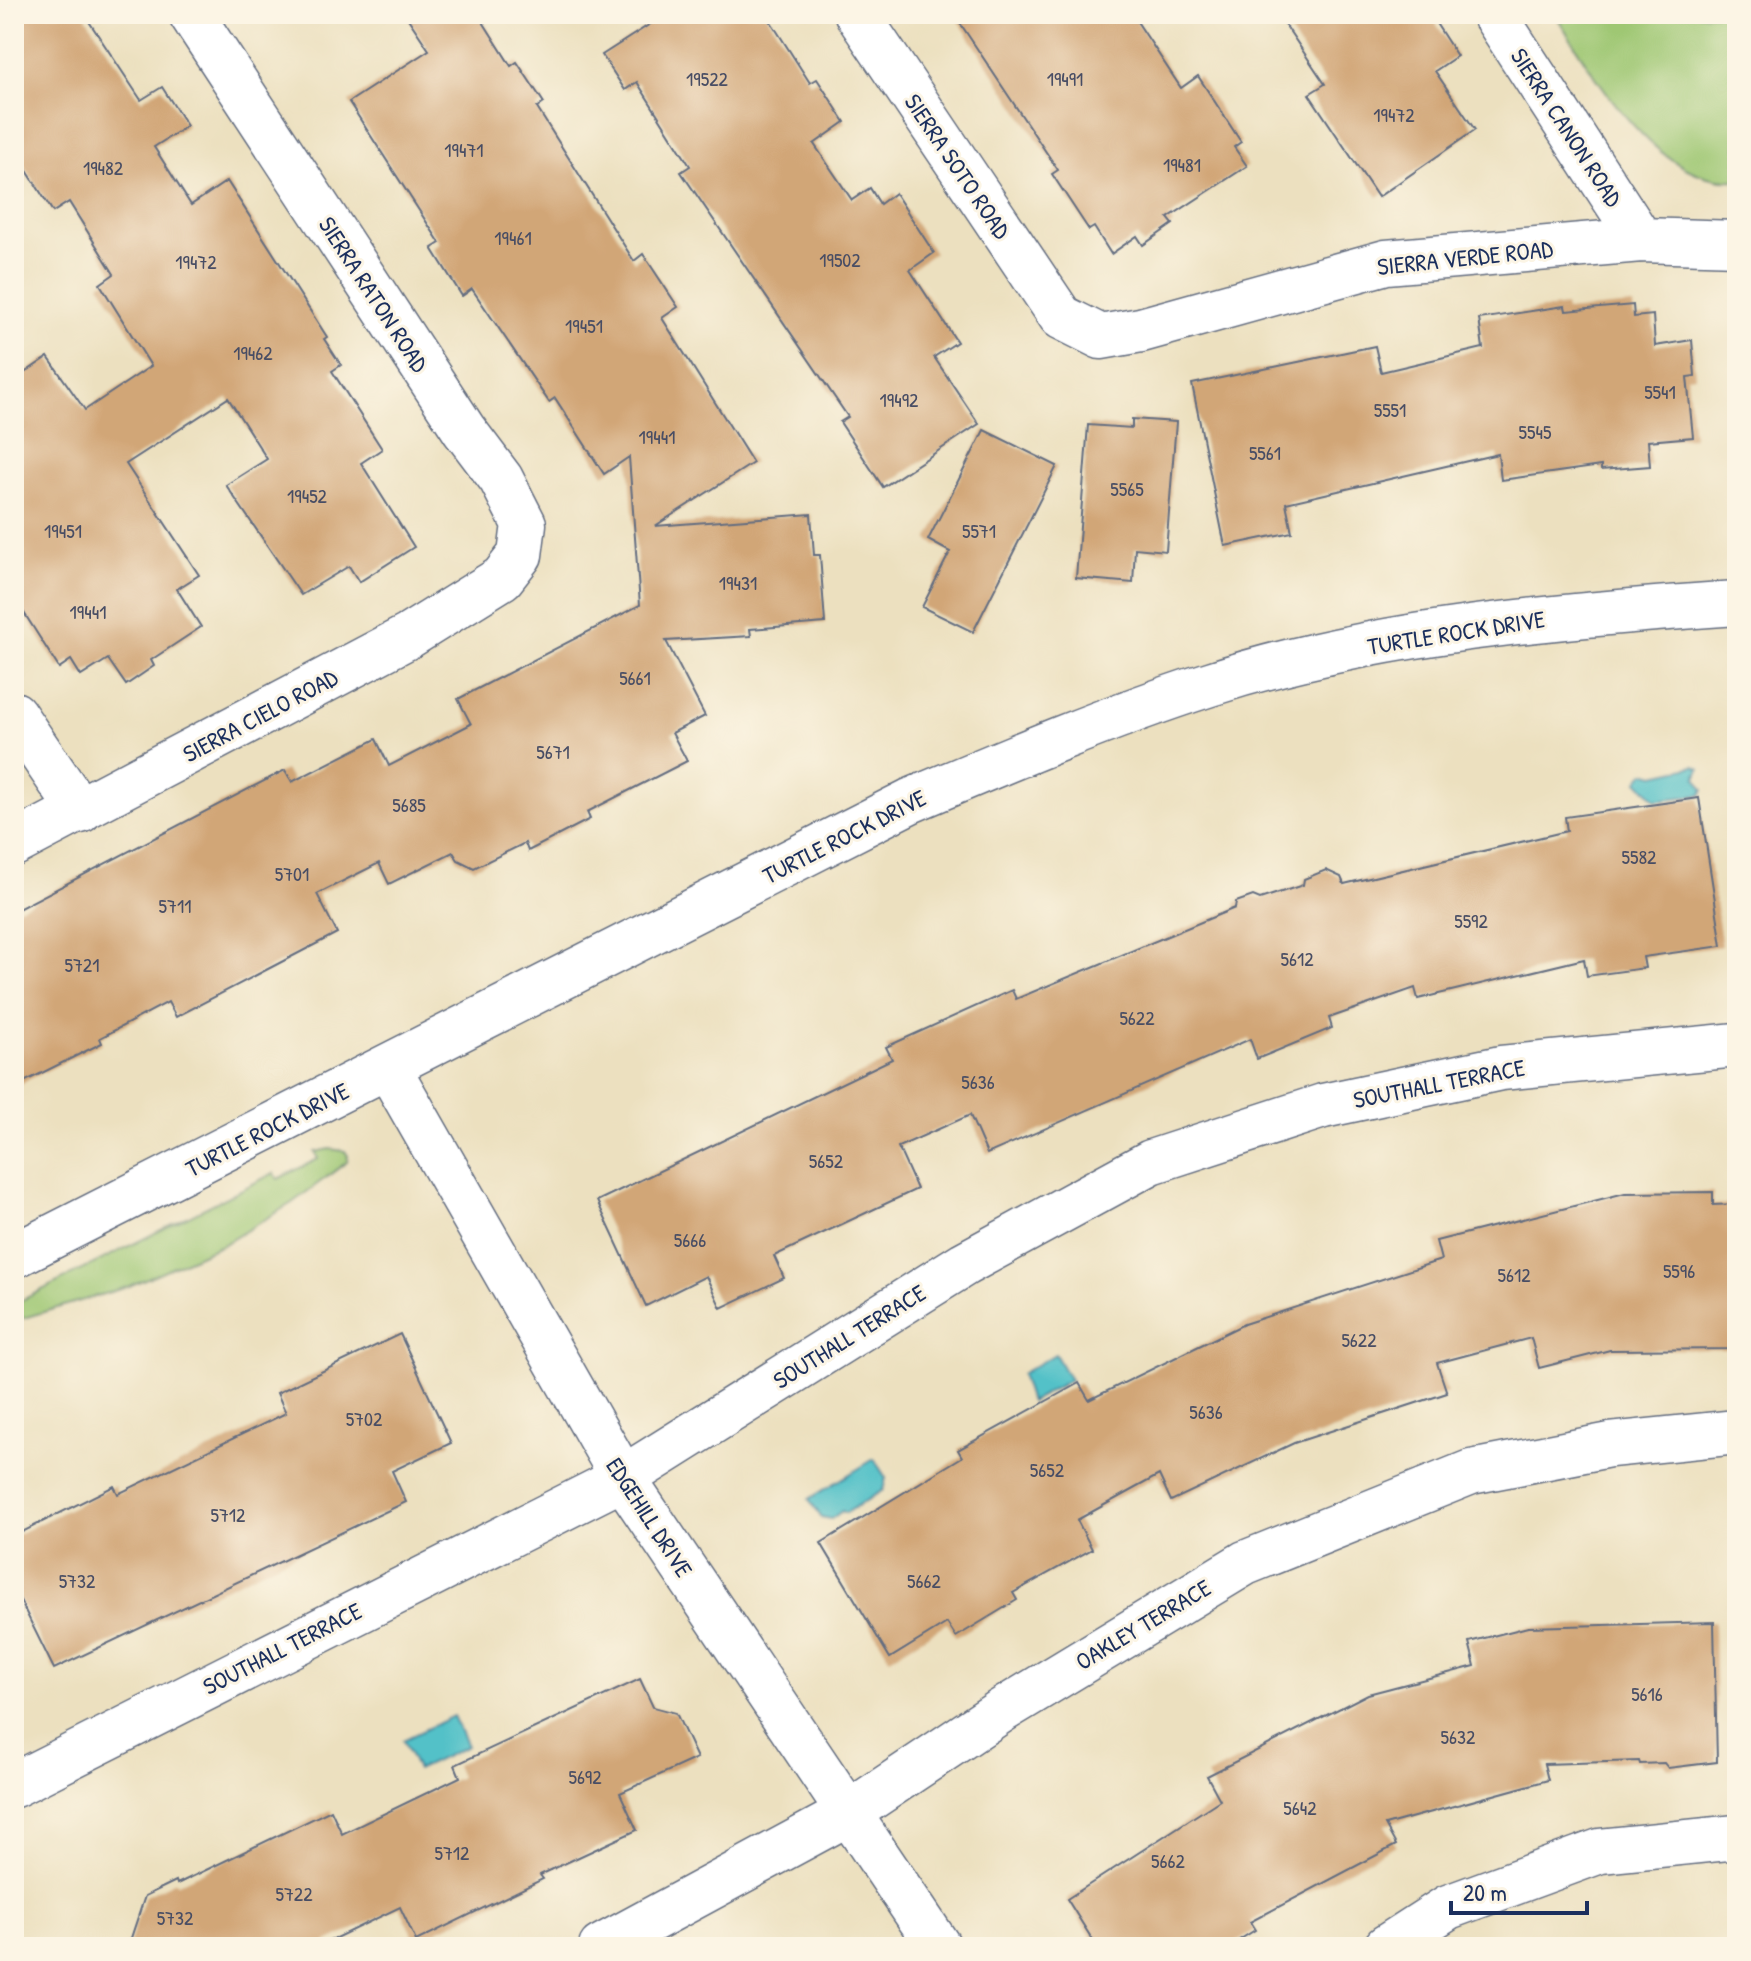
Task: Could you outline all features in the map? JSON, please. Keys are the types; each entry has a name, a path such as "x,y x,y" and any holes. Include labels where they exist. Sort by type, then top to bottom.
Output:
{"street":[{"name":"SIERRA RATON ROAD","path":"191,14 464,430 501,479 524,524 520,555 502,578"},
{"name":"SIERRA SOTO ROAD","path":"857,14 1061,317"},
{"name":"SIERRA CANON ROAD","path":"1494,14 1641,240"},
{"name":"SIERRA VERDE ROAD","path":"1061,317 1101,337 1141,330 1386,262 1641,240 1737,243"},
{"name":"SIERRA CIELO ROAD","path":"14,844 409,636 502,578"},
{"name":"TURTLE ROCK DRIVE","path":"14,1256 389,1069 910,801 1038,746 1212,683 1346,650 1552,617 1737,603"},
{"path":"14,714 80,811"},
{"name":"SOUTHALL TERRACE","path":"14,1785 623,1478 964,1264 1151,1162 1323,1106 1501,1068 1737,1045"},
{"name":"EDGEHILL DRIVE","path":"389,1069 623,1478 939,1947"},
{"name":"OAKLEY TERRACE","path":"601,1947 847,1814 1001,1711 1245,1563 1471,1472 1610,1445 1737,1432"},
{"path":"1386,1947 1448,1907 1600,1851 1737,1837"}],"green space":[{"path":"1555,14 1737,14 1737,180 1707,177 1680,165 1654,146 1608,94"},
{"path":"329,1149 345,1151 347,1162 292,1203 224,1244 127,1287 14,1321 14,1304 274,1173 278,1179 318,1159 315,1152"}],"water":[{"path":"1695,766 1700,769 1696,778 1704,790 1701,795 1656,800 1638,781 1645,772 1655,775"},
{"path":"1055,1354 1070,1380 1030,1402 1021,1374"},
{"path":"874,1459 886,1478 883,1490 846,1513 842,1511 831,1519 821,1517 809,1499"},
{"path":"453,1716 467,1746 417,1770 403,1740"}],"building":[{"path":"14,14 84,14 141,100 162,87 187,126 154,147 191,205 227,181 327,337 324,339 341,365 332,371 382,449 361,463 414,547 359,582 349,566 301,595 226,485 267,459 228,398 126,464 199,575 177,589 201,627 151,660 154,666 126,685 108,659 81,676 71,660 59,668 14,597 14,380 48,357 85,410 151,366 100,284 114,274 69,202 53,212 14,150"},
{"path":"405,14 478,14 511,66 517,62 544,103 537,108 634,261 643,254 678,307 662,318 753,463 655,526 811,514 814,555 820,555 825,623 750,629 751,636 666,641 705,716 672,733 687,761 587,812 590,819 528,851 525,843 474,868 458,860 453,852 389,884 379,863 317,894 337,933 176,1017 168,1002 100,1038 102,1043 14,1087 14,911 285,770 292,782 376,739 389,766 471,724 458,699 640,605 629,457 604,474 555,398 549,402 472,289 462,296 432,248 440,243 349,102 429,50"},
{"path":"666,14 766,14 810,83 817,79 845,122 814,144 852,200 870,188 880,204 895,193 934,253 910,270 957,342 934,357 979,424 883,487 840,422 848,417 681,172 690,166 637,82 625,90 602,55"},
{"path":"954,14 1132,14 1181,88 1198,76 1241,142 1234,147 1247,166 1168,218 1173,224 1143,245 1137,236 1111,254 1094,227 1089,230 1052,174 1058,170"},
{"path":"1278,14 1430,14 1457,56 1435,71 1475,130 1378,197 1309,94 1325,84"},
{"path":"1633,305 1634,317 1653,315 1655,346 1692,340 1695,376 1687,377 1693,437 1648,441 1650,466 1601,470 1601,466 1501,480 1498,454 1286,503 1292,532 1225,546 1192,384 1375,346 1381,372 1483,348 1479,319 1565,306 1566,311"},
{"path":"1132,419 1176,422 1166,551 1135,548 1133,583 1076,578 1088,425 1132,428"},
{"path":"984,430 1057,466 973,632 922,607 950,552 928,540"},
{"path":"1699,798 1722,946 1643,957 1645,968 1587,976 1584,959 1418,999 1415,988 1329,1018 1332,1028 1257,1059 1250,1039 987,1154 970,1115 898,1147 917,1189 774,1256 784,1278 721,1308 706,1276 646,1306 597,1201 892,1059 886,1047 1012,990 1016,999 1235,908 1236,902 1253,896 1260,899 1303,885 1304,879 1326,870 1341,877 1344,884 1567,831 1565,817"},
{"path":"1713,1192 1713,1205 1737,1204 1737,1349 1610,1350 1539,1368 1531,1338 1437,1363 1447,1393 1294,1443 1171,1501 1159,1475 1077,1520 1092,1549 1013,1593 1017,1600 956,1637 947,1623 890,1658 821,1543 962,1457 958,1450 1079,1383 1089,1400 1244,1324 1441,1260 1436,1241 1625,1193"},
{"path":"400,1334 451,1443 392,1471 406,1502 54,1669 14,1588 14,1536 114,1486 118,1494 286,1413 277,1393"},
{"path":"1714,1622 1717,1762 1668,1768 1664,1763 1640,1764 1639,1761 1544,1764 1548,1780 1385,1825 1396,1845 1250,1922 1255,1930 1228,1947 1097,1947 1067,1899 1220,1800 1207,1776 1368,1694 1475,1666 1469,1642 1528,1627"},
{"path":"640,1679 653,1707 676,1713 697,1758 620,1793 637,1830 540,1875 543,1879 416,1941 400,1907 317,1947 128,1947 145,1896 176,1881 177,1884 331,1810 342,1834 460,1777 455,1765"}]}
